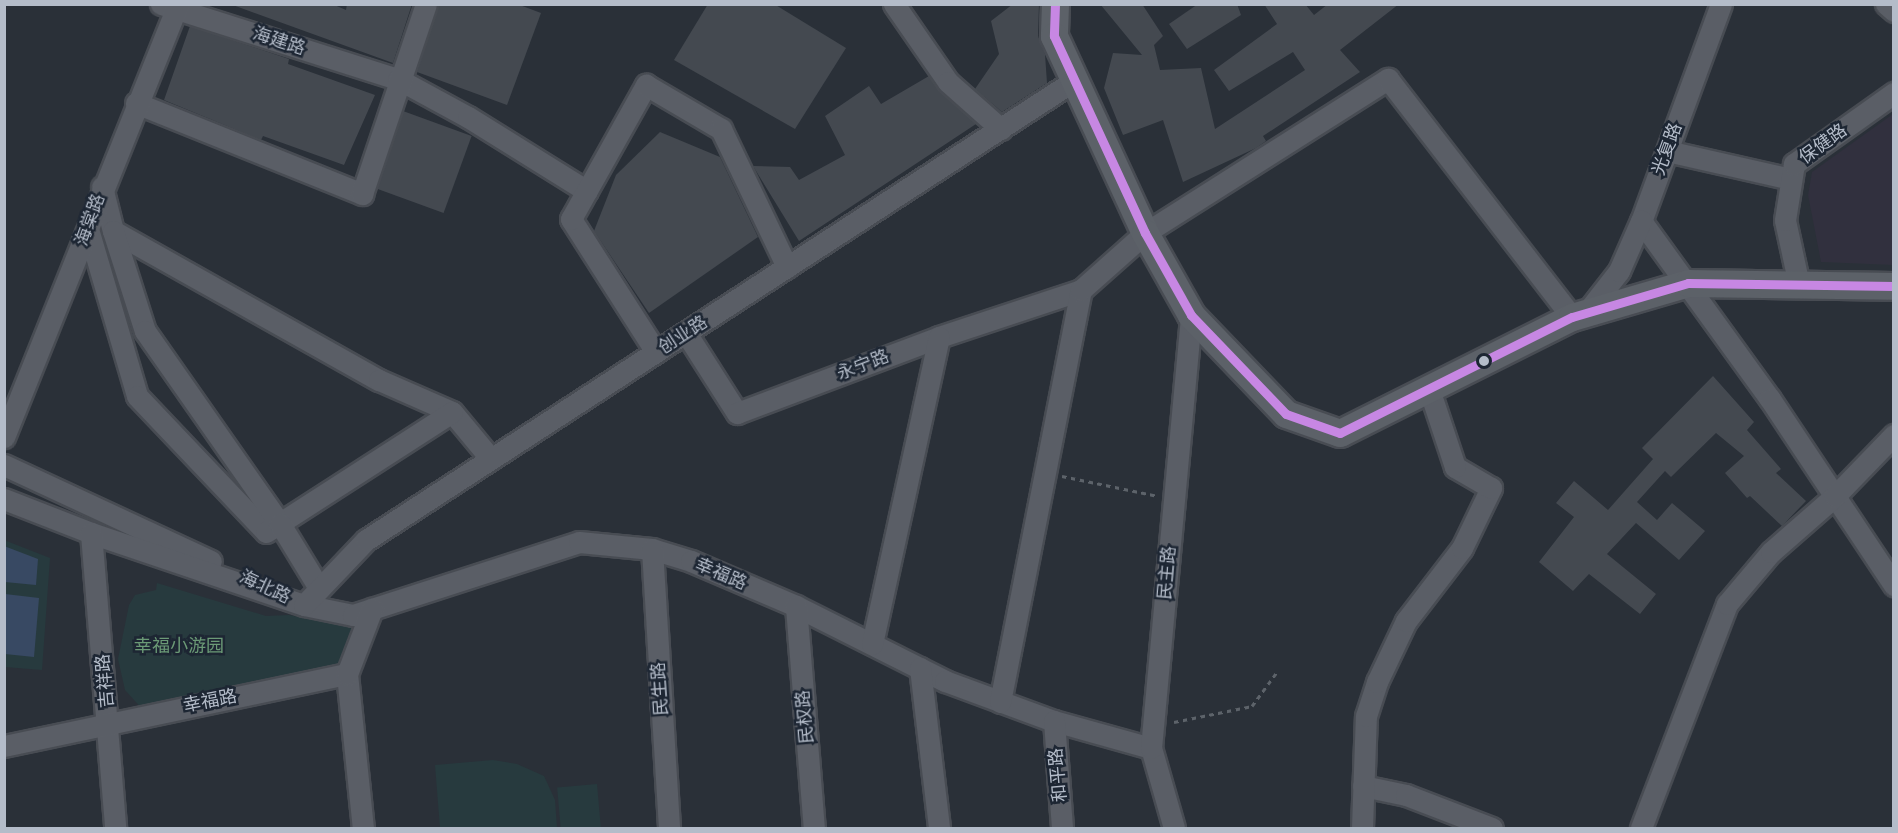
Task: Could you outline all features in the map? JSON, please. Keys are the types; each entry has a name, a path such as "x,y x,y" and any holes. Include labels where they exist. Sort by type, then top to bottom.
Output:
{"main road":[{"path":"1055,4 1054,36 1145,233 1191,315 1286,414 1340,433 1580,315 1688,283 1893,286"}],"street":[{"path":"136,103 362,194 398,79 426,4"},
{"path":"894,4 948,82 1001,129"},
{"name":"光复路","path":"1580,315 1619,272 1641,221 1721,4"},
{"path":"1886,4 1893,11"},
{"name":"海建路","path":"172,6 398,79 468,117 587,190"},
{"name":"海棠路","path":"4,437 88,229 172,6"},
{"name":"创业路","path":"303,604 366,540 1075,80"},
{"path":"1000,702 1081,290 1145,233 1388,80 1580,315"},
{"path":"656,352 571,219 646,85 721,129 787,267"},
{"name":"保健路","path":"1799,285 1785,220 1794,164 1893,93"},
{"path":"1667,151 1791,179"},
{"path":"102,187 113,231 145,331 280,524 319,588"},
{"path":"1641,221 1688,283 1835,496 1893,585"},
{"path":"88,229 137,396 266,532 452,412"},
{"path":"113,231 379,380 452,412 492,459"},
{"name":"永宁路","path":"686,333 737,413 939,337 1081,290"},
{"name":"民主路","path":"1173,828 1151,748 1191,315"},
{"path":"872,644 939,337"},
{"path":"1362,828 1366,716 1377,682 1406,621 1462,548 1491,488 1455,467 1429,389"},
{"path":"1641,828 1727,604 1772,552 1835,496 1893,436"},
{"name":"海北路","path":"4,465 303,604"},
{"name":"海北路","path":"4,499 91,533 303,604"},
{"name":"吉祥路","path":"91,533 109,722 115,828"},
{"name":"幸福路","path":"362,612 579,542 652,549 691,561 796,606 921,668 1000,702 1054,721 1151,748"},
{"name":"民生路","path":"652,549 669,828"},
{"path":"303,604 362,612 347,674 363,828"},
{"name":"民权路","path":"796,606 814,828"},
{"path":"921,668 939,828"},
{"name":"幸福路","path":"4,746 109,722 347,674"},
{"name":"和平路","path":"1054,721 1062,828"},
{"path":"1363,786 1406,795 1492,828"}],"path":[{"path":"1045,473 1174,499"},
{"path":"1174,722 1252,706 1277,672"}],"shaded area":[{"path":"1893,114 1893,265 1821,262 1808,195 1812,172"}],"green space":[{"path":"4,540 50,558 42,670 5,667"},
{"name":"幸福小游园","path":"157,583 266,616 289,615 359,629 345,671 145,712 125,690 118,659 129,605 135,595 156,590"},
{"path":"493,760 517,764 544,776 555,800 557,828 440,828 435,765"},
{"path":"597,784 601,828 561,828 557,787"}],"water":[{"path":"4,546 38,559 36,585 5,582"},
{"path":"5,594 39,598 34,657 5,654"}],"building":[{"path":"230,4 332,4 346,10 347,4 412,4 393,63"},
{"path":"438,4 517,4 541,13 507,105 417,72"},
{"path":"708,4 774,4 846,48 795,129 674,60"},
{"path":"1013,4 1039,4 1038,36 1045,54 1047,83 1002,112 975,89 999,54 991,21"},
{"path":"1100,4 1142,4 1163,36 1154,45 1160,70 1201,68 1215,129 1305,70 1293,52 1229,91 1214,70 1277,24 1264,4 1305,4 1314,15 1328,4 1399,4 1340,50 1360,72 1263,136 1266,141 1256,148 1183,182 1163,120 1123,135 1104,88 1113,53 1142,55"},
{"path":"1198,4 1237,4 1241,15 1187,49 1169,24"},
{"path":"190,26 289,59 288,64 375,95 344,165 263,136 261,140 164,100"},
{"path":"929,76 976,124 799,241 753,166 790,167 799,180 845,155 825,116 869,86 881,104"},
{"path":"403,111 472,136 444,213 375,188"},
{"path":"660,132 720,157 758,237 649,313 594,231 616,175"},
{"path":"1713,376 1754,422 1747,430 1781,469 1776,473 1806,501 1782,526 1750,496 1747,498 1725,473 1744,456 1716,433 1671,477 1665,471 1637,502 1657,520 1672,503 1705,531 1679,560 1636,523 1607,554 1656,594 1640,614 1589,574 1573,591 1539,562 1574,517 1556,503 1574,481 1608,510 1653,459 1642,448"}],"transit line":[{"path":"1055,4 1054,36 1145,233 1191,315 1286,414 1340,433 1572,317 1688,283 1894,286"}]}
